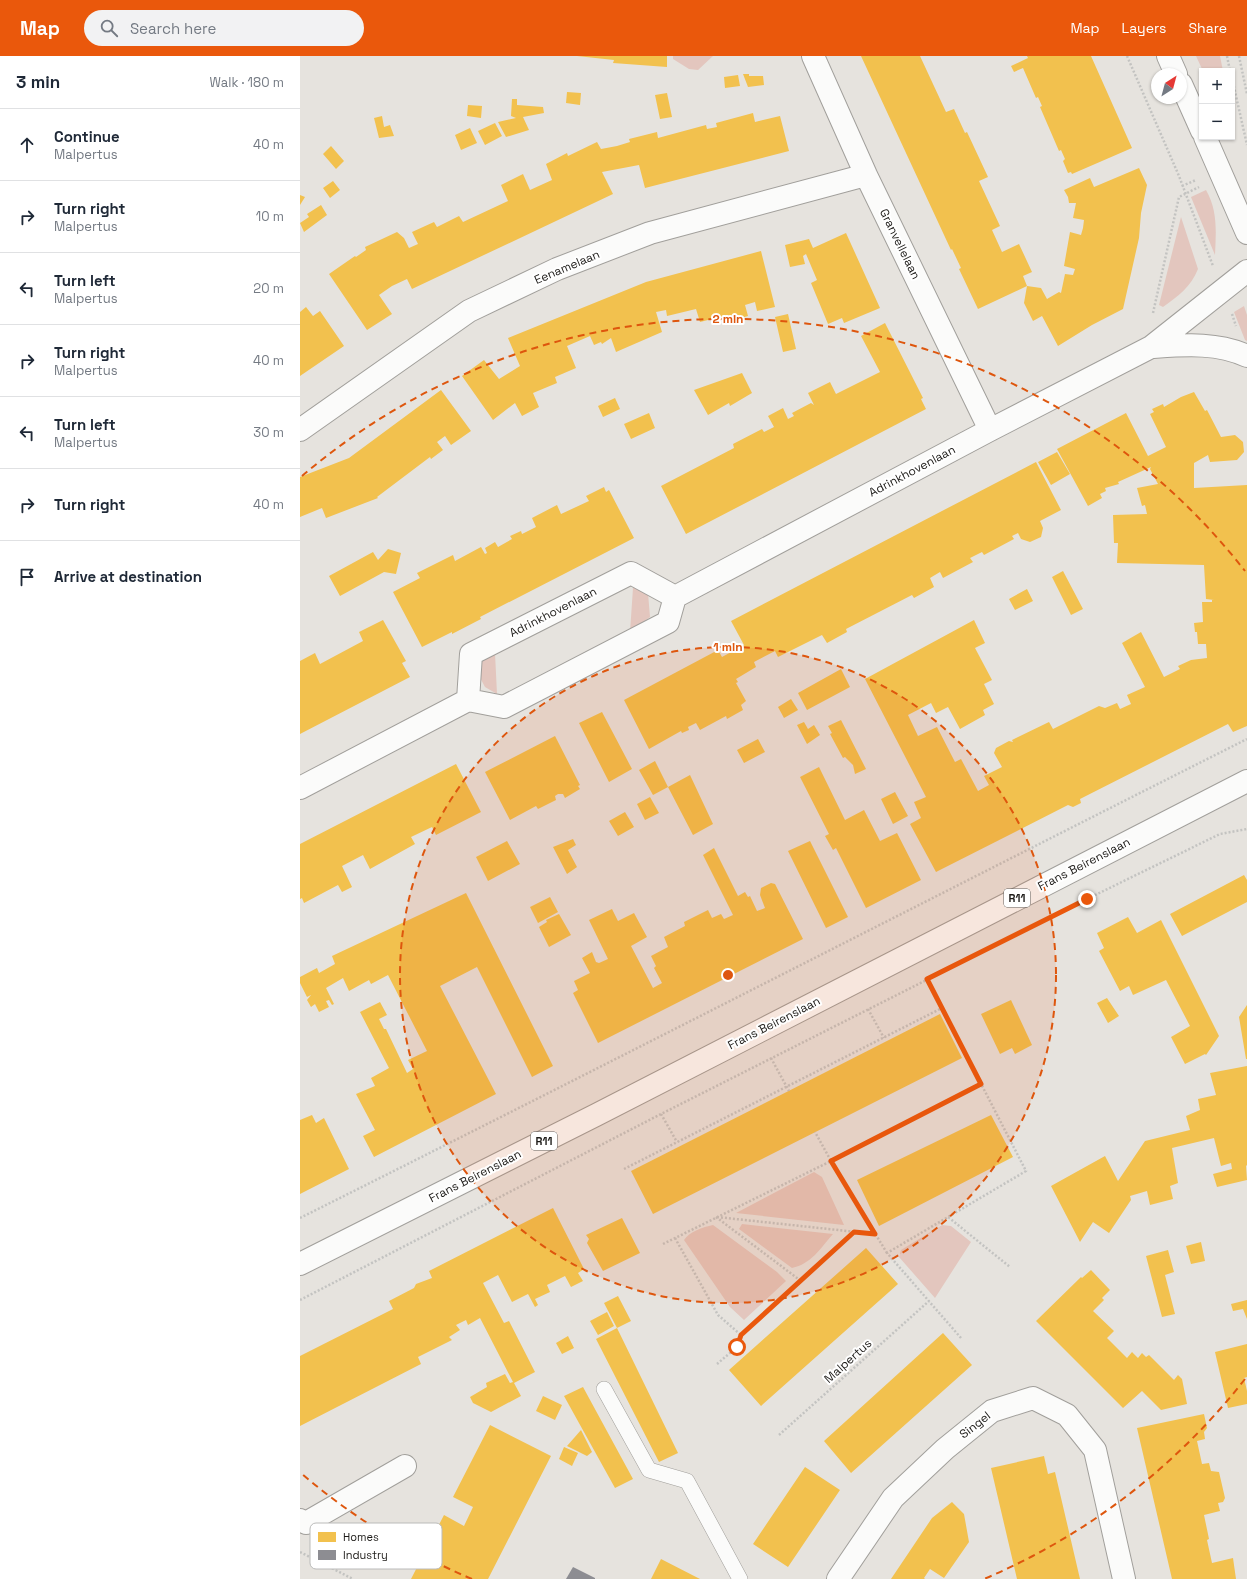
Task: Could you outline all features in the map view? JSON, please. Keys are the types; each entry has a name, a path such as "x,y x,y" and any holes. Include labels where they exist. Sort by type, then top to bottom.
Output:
{"street":[{"name":"Granvellelaan","path":"813,56 866,175 990,430"},
{"path":"1168,56 1173,68"},
{"path":"1187,97 1199,124"},
{"path":"1206,140 1247,233"},
{"name":"Eenamelaan","path":"300,430 469,312 557,269 650,233 866,175"},
{"name":"Adrinkhovenlaan","path":"468,700 471,654 631,573 675,597 990,430 1151,347 1247,271"},
{"name":"Adrinkhovenlaan","path":"1151,347 1205,344 1237,351 1247,356"},
{"path":"300,788 468,700 504,707 668,622 675,597"},
{"name":"Frans Beirenslaan","path":"300,1264 603,1112 1247,780"},
{"name":"Singel","path":"838,1579 893,1498 945,1449 992,1411 1033,1398 1067,1415 1095,1450 1124,1579"},
{"path":"300,1520 306,1523 405,1466"}],"lane":[{"path":"604,1389 649,1470 687,1481 740,1579"}],"path":[{"path":"1127,56 1179,176 1184,194 1237,327"},
{"path":"1227,56 1229,68"},
{"path":"1239,56 1247,94"},
{"path":"1235,91 1247,145"},
{"path":"1152,319 1179,197 1184,194"},
{"path":"300,1218 622,1057 965,881 1247,739"},
{"path":"300,1300 927,979 1220,834 1247,829"},
{"path":"887,1253 1026,1171 927,979"},
{"path":"624,1169 942,1008"},
{"path":"868,1009 884,1038"},
{"path":"771,1058 789,1091"},
{"path":"664,1244 981,1084"},
{"path":"661,1114 677,1142"},
{"path":"815,1132 887,1253 961,1338"},
{"path":"716,1217 875,1234"},
{"path":"716,1217 800,1282"},
{"path":"948,1217 1010,1267"},
{"path":"717,1364 737,1347 741,1335 854,1232"},
{"path":"675,1238 718,1315 741,1335"},
{"name":"Malpertus","path":"778,1435 929,1301"},
{"path":"300,1552 310,1557"},
{"path":"333,1569 353,1579"}],"shaded area":[{"path":"673,56 713,56 698,70 689,69 673,59"},
{"path":"1196,56 1220,56 1222,68 1202,68"},
{"path":"1206,190 1213,206 1216,230 1215,255 1191,197"},
{"path":"1181,217 1198,269 1188,286 1163,307 1159,305"},
{"path":"1244,306 1247,315 1247,341 1245,340 1234,312"},
{"path":"639,586 648,593 650,617 630,632 633,588"},
{"path":"495,653 497,694 485,687 477,672 483,657"},
{"path":"814,1172 822,1177 844,1225 736,1213"},
{"path":"742,1224 833,1234 810,1259 799,1266 792,1268 739,1229"},
{"path":"713,1225 777,1272 786,1281 744,1320 730,1307 684,1240 697,1230"},
{"path":"942,1225 951,1226 971,1242 935,1298 899,1257 901,1250"}],"building: Homes":[{"path":"577,56 667,56 667,67 613,63 614,60"},
{"path":"861,56 920,56 946,112 954,109 965,133 967,132 988,177 979,181 1000,226 992,230 1002,252 1019,244 1032,272 1023,276 1027,286 978,309 959,269 961,268 952,249 951,250"},
{"path":"1027,56 1091,56 1132,148 1072,174 1071,172 1068,173 1063,161 1065,159 1061,150 1059,151 1040,107 1042,106 1038,97 1036,98 1023,68 1014,72 1011,66 1028,58"},
{"path":"743,74 749,74 749,76 763,76 764,85 748,87"},
{"path":"738,75 740,86 725,88 724,77"},
{"path":"567,92 581,93 580,105 566,103"},
{"path":"667,93 672,117 660,119 655,95"},
{"path":"512,99 517,99 517,105 543,107 544,113 523,117 529,130 506,137 498,122 516,118 511,116"},
{"path":"468,105 482,106 481,118 467,116"},
{"path":"753,113 755,122 780,116 789,151 645,188 639,165 602,172 613,194 412,289 407,279 392,286 379,295 392,314 367,330 329,274 366,250 365,247 397,232 404,238 409,248 418,244 412,232 434,222 437,227 459,216 463,222 508,201 501,185 523,174 530,190 552,180 546,164 567,153 568,156 597,142 601,149 617,146 630,142 629,139 657,132 658,138 706,125 707,129 717,127 716,123"},
{"path":"382,116 384,127 390,125 394,136 379,138 374,118"},
{"path":"495,123 502,136 485,145 478,131"},
{"path":"470,128 477,143 461,150 455,135"},
{"path":"331,146 344,161 336,169 323,154"},
{"path":"1139,168 1147,185 1141,213 1139,238 1123,309 1092,325 1058,346 1042,316 1033,321 1024,303 1027,286 1041,288 1047,299 1059,292 1061,293 1065,274 1073,275 1075,269 1064,266 1070,232 1081,235 1084,220 1073,218 1076,203 1069,203 1068,197 1064,190 1090,178 1094,187"},
{"path":"333,181 340,190 330,198 323,188"},
{"path":"300,195 305,197 300,205"},
{"path":"321,205 327,215 304,232 300,223 309,217 307,214"},
{"path":"846,233 880,308 844,323 842,318 828,324 811,283 817,280 806,254 803,256 805,264 790,267 785,245 809,239 813,248"},
{"path":"761,251 775,307 757,311 755,302 745,305 748,316 730,321 728,315 700,322 696,309 667,316 666,310 656,312 662,332 616,352 611,338 602,344 601,342 594,345 590,336 567,346 576,368 555,377 557,383 533,393 539,407 522,416 515,403 493,420 462,376 484,360 499,379 520,366 508,338 646,282"},
{"path":"306,307 313,316 320,311 344,346 300,376 300,312"},
{"path":"788,314 796,349 783,352 775,317"},
{"path":"885,323 923,398 921,399 926,409 686,534 661,486 734,448 733,444 762,429 764,432 774,427 768,416 783,408 788,419 794,416 792,413 811,403 814,405 808,393 830,382 836,394 880,372 861,336"},
{"path":"742,373 752,393 730,406 729,403 708,415 694,390"},
{"path":"441,390 471,431 451,445 445,436 437,442 443,450 431,459 430,457 377,497 378,498 326,518 322,508 300,517 300,477 349,458"},
{"path":"1194,392 1205,411 1207,410 1221,437 1235,435 1243,442 1244,452 1237,460 1210,462 1208,455 1194,463 1194,488 1247,485 1247,726 1233,732 1228,724 1080,799 1081,803 1073,807 1068,805 936,872 910,824 921,818 914,802 926,797 865,679 974,620 985,643 975,648 992,680 984,684 994,704 983,710 985,715 960,729 948,707 936,713 931,703 908,715 918,736 937,727 955,762 961,759 978,791 989,785 984,776 1002,767 994,753 996,748 1009,741 1013,742 1012,740 1049,722 1053,729 1099,706 1105,708 1117,703 1120,709 1131,704 1127,695 1145,687 1122,643 1141,632 1164,677 1180,669 1178,666 1191,660 1207,658 1206,644 1198,644 1197,632 1195,632 1194,623 1203,622 1202,602 1212,602 1212,600 1214,600 1206,599 1204,565 1117,563 1118,543 1114,543 1113,515 1147,514 1145,505 1142,506 1137,488 1158,484 1150,469 1151,467 1118,482 1119,484 1105,488 1106,491 1100,494 1102,498 1088,506 1057,449 1126,413 1148,456 1166,447 1150,414 1154,412 1152,409 1163,404 1164,407 1181,397"},
{"path":"615,398 620,409 603,417 598,406"},
{"path":"649,413 655,428 631,439 624,424"},
{"path":"1057,452 1070,474 1051,485 1038,462"},
{"path":"1036,462 1061,510 1040,521 1043,528 1041,537 1030,542 1021,539 1018,533 1012,536 1014,539 984,555 982,552 970,558 973,562 943,578 940,572 930,578 934,587 914,598 912,595 846,629 847,632 827,643 822,635 778,657 775,651 754,662 756,667 736,679 738,682 736,683 746,701 741,705 743,710 727,719 726,716 700,730 696,723 688,727 689,730 682,733 681,731 649,749 624,700 718,650 722,657 744,645 731,621"},
{"path":"604,487 606,492 609,490 634,538 480,617 481,619 452,634 452,632 422,647 393,592 420,578 417,573 453,555 455,561 481,547 485,554 487,553 485,548 495,542 498,547 512,539 510,536 521,531 522,534 536,527 532,518 557,505 561,514 589,501 586,496"},
{"path":"388,549 401,553 396,574 384,572 340,596 329,576 373,552 378,560"},
{"path":"1063,571 1083,609 1071,615 1052,577"},
{"path":"1027,589 1033,601 1015,610 1009,599"},
{"path":"383,620 406,661 402,663 410,677 300,734 300,661 315,653 320,664 363,641 359,632"},
{"path":"841,669 850,687 807,710 798,693"},
{"path":"791,699 798,710 784,718 778,707"},
{"path":"602,712 632,769 609,782 579,723"},
{"path":"841,720 866,769 855,774 853,765 845,757 843,758 830,734 832,733 828,726"},
{"path":"804,722 808,729 814,725 820,735 807,744 797,725"},
{"path":"555,736 580,785 578,786 580,789 565,798 563,794 558,794 555,796 556,800 538,809 536,806 510,820 485,772"},
{"path":"758,739 765,752 744,763 737,750"},
{"path":"655,761 668,787 653,795 639,770"},
{"path":"456,764 481,812 436,835 432,827 411,837 415,844 370,869 363,855 342,866 352,887 342,892 338,885 304,903 302,898 300,899 300,844"},
{"path":"819,767 845,820 864,810 880,841 897,833 921,880 866,908 836,848 833,850 825,836 829,834 800,777"},
{"path":"690,775 713,824 693,835 668,787"},
{"path":"895,792 908,816 893,824 881,799"},
{"path":"650,797 659,813 645,820 637,804"},
{"path":"625,812 634,827 618,836 609,821"},
{"path":"573,839 576,845 568,850 577,867 567,874 553,847"},
{"path":"507,841 520,864 488,881 476,857"},
{"path":"810,841 848,917 826,928 788,851"},
{"path":"714,848 738,896 745,892 748,897 750,896 757,911 765,908 760,895 761,888 771,883 775,884 803,939 598,1043 573,993 578,990 574,981 590,973 582,958 592,952 596,962 599,963 608,959 589,920 612,909 618,921 634,913 647,937 631,946 653,988 662,983 654,968 656,966 651,956 668,947 664,937 685,926 684,922 708,910 712,918 721,914 724,919 733,915 703,855"},
{"path":"1244,875 1247,880 1247,902 1182,936 1170,914"},
{"path":"466,893 553,1066 532,1077 477,967 440,986 496,1094 374,1157 363,1136 375,1130 356,1094 375,1086 371,1078 389,1068 360,1012 380,1002 387,1015 379,1019 384,1029 386,1029 407,1073 413,1069 408,1060 427,1051 388,975 371,984 369,980 349,991 343,978 326,988 334,1004 332,1005 329,1000 326,1001 329,1007 319,1012 315,1004 311,1007 307,1000 311,995 307,997 300,983 300,977 317,968 319,973 335,964 332,956"},
{"path":"550,897 558,912 538,923 530,907"},
{"path":"559,914 571,935 549,947 539,927 547,922 546,920"},
{"path":"1128,917 1137,933 1161,920 1219,1036 1206,1055 1205,1054 1185,1064 1171,1037 1190,1026 1166,980 1133,995 1129,986 1120,991 1099,951 1104,948 1097,933"},
{"path":"1107,998 1119,1016 1108,1023 1097,1003"},
{"path":"1011,1000 1032,1045 1015,1054 1012,1048 1000,1054 981,1014"},
{"path":"1247,1005 1247,1059 1246,1059 1239,1017"},
{"path":"940,1014 962,1058 653,1214 631,1171"},
{"path":"1247,1066 1247,1180 1217,1187 1213,1174 1232,1169 1231,1163 1221,1166 1214,1138 1172,1148 1178,1183 1170,1186 1173,1199 1150,1205 1147,1191 1130,1196 1131,1200 1109,1233 1093,1222 1080,1242 1051,1186 1105,1156 1118,1181 1145,1141 1190,1130 1186,1116 1200,1110 1198,1099 1216,1095 1210,1073"},
{"path":"312,1115 316,1123 324,1118 349,1169 300,1194 300,1120"},
{"path":"991,1115 1013,1157 879,1226 857,1180"},
{"path":"553,1208 584,1269 578,1273 583,1281 571,1287 565,1276 547,1285 550,1292 535,1299 538,1305 535,1307 528,1294 512,1302 498,1275 483,1283 504,1323 509,1321 535,1372 514,1383 521,1396 491,1412 473,1403 470,1397 487,1387 486,1383 505,1374 510,1383 513,1382 480,1318 468,1325 466,1320 456,1325 460,1330 449,1337 452,1340 418,1357 421,1364 300,1426 300,1356 393,1309 389,1301 414,1288 416,1284 432,1278 429,1271"},
{"path":"622,1218 640,1253 603,1271 587,1243 589,1239 586,1235"},
{"path":"1201,1242 1205,1261 1191,1264 1186,1246"},
{"path":"866,1248 898,1284 761,1406 729,1370"},
{"path":"1168,1250 1174,1272 1165,1275 1175,1314 1162,1317 1146,1256"},
{"path":"1091,1270 1110,1290 1102,1298 1104,1300 1093,1311 1114,1331 1107,1338 1127,1358 1132,1352 1138,1358 1142,1353 1146,1357 1149,1355 1174,1380 1178,1375 1182,1379 1187,1404 1161,1410 1142,1391 1123,1408 1036,1321 1081,1277 1082,1278"},
{"path":"618,1296 631,1321 617,1328 604,1303"},
{"path":"1247,1300 1247,1319 1243,1309 1233,1311 1231,1304"},
{"path":"607,1312 614,1326 598,1335 590,1321"},
{"path":"617,1328 678,1453 659,1462 596,1339"},
{"path":"943,1333 972,1365 851,1473 824,1441"},
{"path":"568,1336 574,1348 562,1354 556,1343"},
{"path":"1247,1344 1247,1377 1244,1378 1247,1391 1247,1404 1228,1408 1215,1352"},
{"path":"583,1387 633,1479 615,1488 564,1396"},
{"path":"543,1396 562,1405 555,1420 536,1411"},
{"path":"1204,1414 1207,1428 1204,1432 1205,1439 1197,1441 1202,1464 1209,1463 1211,1471 1219,1472 1225,1498 1223,1502 1218,1503 1220,1511 1204,1515 1209,1539 1207,1540 1212,1563 1233,1558 1236,1579 1172,1579 1137,1428"},
{"path":"490,1425 551,1456 488,1579 411,1579 416,1569 442,1569 442,1523 440,1523 444,1515 464,1526 473,1507 453,1497"},
{"path":"581,1430 592,1452 587,1456 567,1446"},
{"path":"564,1447 578,1453 572,1466 559,1459"},
{"path":"1044,1456 1048,1474 1055,1472 1080,1579 1017,1579 991,1468"},
{"path":"805,1467 840,1490 788,1567 753,1544"},
{"path":"952,1502 964,1514 969,1542 944,1578 930,1569 924,1578 925,1579 891,1579 932,1518"},
{"path":"661,1559 700,1579 651,1579"}],"building: Industry":[{"path":"573,1567 595,1578 595,1579 566,1579"}],"route":[{"path":"737,1347 741,1335 854,1232 875,1234 831,1161 981,1084 927,979 1087,899"}]}
